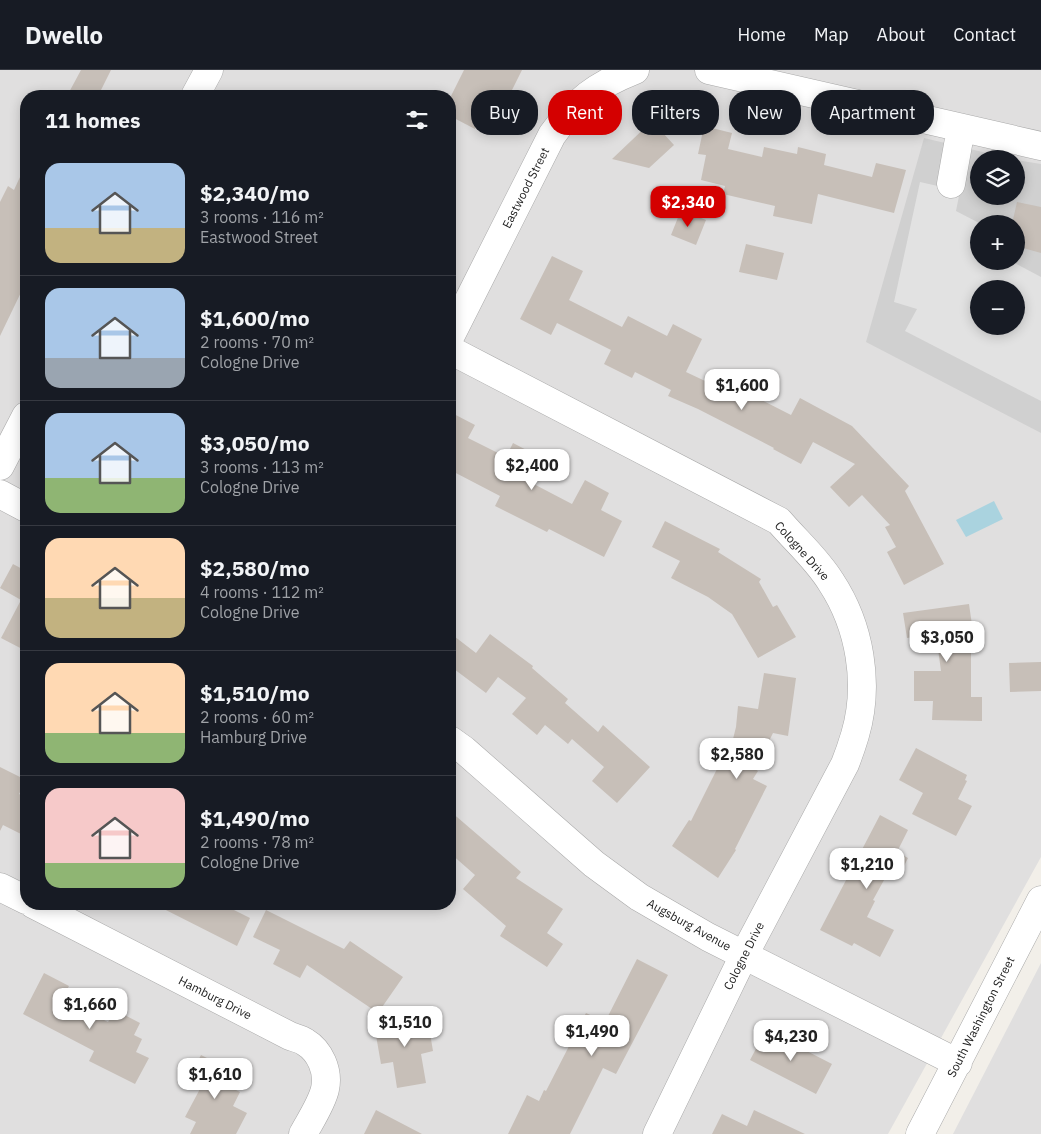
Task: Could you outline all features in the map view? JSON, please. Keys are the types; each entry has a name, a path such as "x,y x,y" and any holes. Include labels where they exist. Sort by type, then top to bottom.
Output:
{"street":[{"path":"198,90 209,70"},
{"name":"Eastwood Street","path":"456,325 552,135 568,113 588,94 611,80 635,70"},
{"path":"709,70 1041,146"},
{"path":"951,184 961,128"},
{"name":"Cologne Drive","path":"456,353 778,522 811,556 831,581 846,609 856,640 862,671 861,702 856,734 845,764 744,955 658,1134"},
{"path":"0,466 20,428"},
{"path":"0,494 20,505"},
{"name":"Augsburg Avenue","path":"456,744 594,864 640,897 708,937 958,1063"},
{"path":"0,887 20,897"},
{"name":"South Washington Street","path":"920,1134 1041,900"},
{"name":"Hamburg Drive","path":"45,910 304,1042 316,1051 324,1065 325,1090 304,1134"}],"shaded area":[{"path":"0,70 1041,70 1041,857 888,1134 0,1134"},
{"path":"924,138 974,150 970,150 970,205 1025,205 1025,161 1041,164 1041,433 866,342"},
{"path":"920,182 960,191 956,211 970,218 970,270 1025,270 1025,268 1041,277 1041,401 905,331 917,309 894,302"},
{"path":"1041,963 1041,1134 953,1134"}],"water":[{"path":"994,501 1003,519 966,537 956,520"}],"building":[{"path":"81,70 111,70 101,90 70,90"},
{"path":"464,70 522,70 512,90 471,90 471,127 456,119 456,90 454,90"},
{"path":"719,130 729,132 729,135 732,135 728,149 762,157 764,147 797,154 798,147 826,154 824,165 872,177 876,163 906,170 894,213 818,194 812,224 773,216 775,206 723,194 725,186 701,180 706,155 698,154 702,135 719,135"},
{"path":"637,135 665,135 674,145 649,168 612,159"},
{"path":"20,177 20,294 0,336 0,202 8,186 14,190"},
{"path":"1025,204 1041,207 1041,253 1025,249 1025,215 1014,215 1016,205"},
{"path":"681,210 706,220 696,245 671,235"},
{"path":"746,244 784,253 777,280 739,272"},
{"path":"552,256 583,271 569,300 622,327 628,316 667,336 673,324 702,339 686,372 722,389 726,382 791,415 800,398 852,426 909,486 905,491 944,564 904,585 887,552 896,547 885,527 890,525 862,495 849,507 830,487 855,464 813,442 801,464 698,409 668,396 671,390 635,372 632,378 604,364 611,350 557,323 551,335 520,319"},
{"path":"456,415 475,425 468,438 506,457 513,443 538,456 526,480 572,504 585,480 609,493 601,510 622,521 604,557 549,529 547,532 495,506 500,496 456,473"},
{"path":"665,521 720,549 718,552 761,579 759,582 773,607 777,605 796,637 758,658 732,614 708,597 671,578 680,561 652,547"},
{"path":"13,564 20,568 20,599 0,588"},
{"path":"20,602 20,648 1,638"},
{"path":"969,604 976,653 971,653 971,697 982,697 982,721 932,720 933,701 914,701 914,671 941,671 936,634 907,638 903,613"},
{"path":"490,634 533,666 532,668 568,699 565,703 598,732 603,725 650,767 617,803 592,781 604,767 572,739 568,744 545,725 537,735 512,714 526,698 498,677 486,693 456,670 456,638 476,653"},
{"path":"1041,662 1041,691 1010,692 1009,663"},
{"path":"764,673 796,678 788,736 773,733 755,769 758,771 753,779 767,786 736,850 718,878 672,846 689,820 691,821 721,761 727,763 736,727 738,706 758,709"},
{"path":"916,748 967,775 965,780 967,781 958,799 972,806 956,836 912,814 923,793 899,780"},
{"path":"0,767 20,777 20,834 3,825 0,831"},
{"path":"880,815 908,830 897,852 908,858 899,876 889,871 873,900 875,901 867,917 894,930 880,957 854,943 852,946 820,930"},
{"path":"456,816 521,872 516,878 563,909 547,933 563,944 547,967 500,936 506,926 463,889 475,875 456,858"},
{"path":"166,910 234,910 250,918 237,946"},
{"path":"266,910 344,949 350,941 403,977 378,1013 307,965 300,978 273,964 280,950 253,937"},
{"path":"637,959 668,975 616,1074 603,1068 570,1134 508,1134 527,1095 539,1101 544,1090 546,1091 586,1013 605,1022"},
{"path":"44,973 69,986 62,999 108,1022 115,1010 140,1023 134,1035 142,1039 136,1052 149,1058 135,1084 89,1061 94,1051 23,1014"},
{"path":"427,1015 433,1051 421,1054 426,1083 397,1088 393,1062 381,1064 374,1024"},
{"path":"766,1030 832,1064 816,1094 750,1060"},
{"path":"201,1055 237,1073 230,1087 240,1092 233,1106 247,1113 236,1134 190,1134 196,1122 185,1117 201,1087 188,1080"},
{"path":"376,1110 422,1134 364,1134"},
{"path":"754,1110 805,1134 712,1134 722,1114 747,1126"}]}
